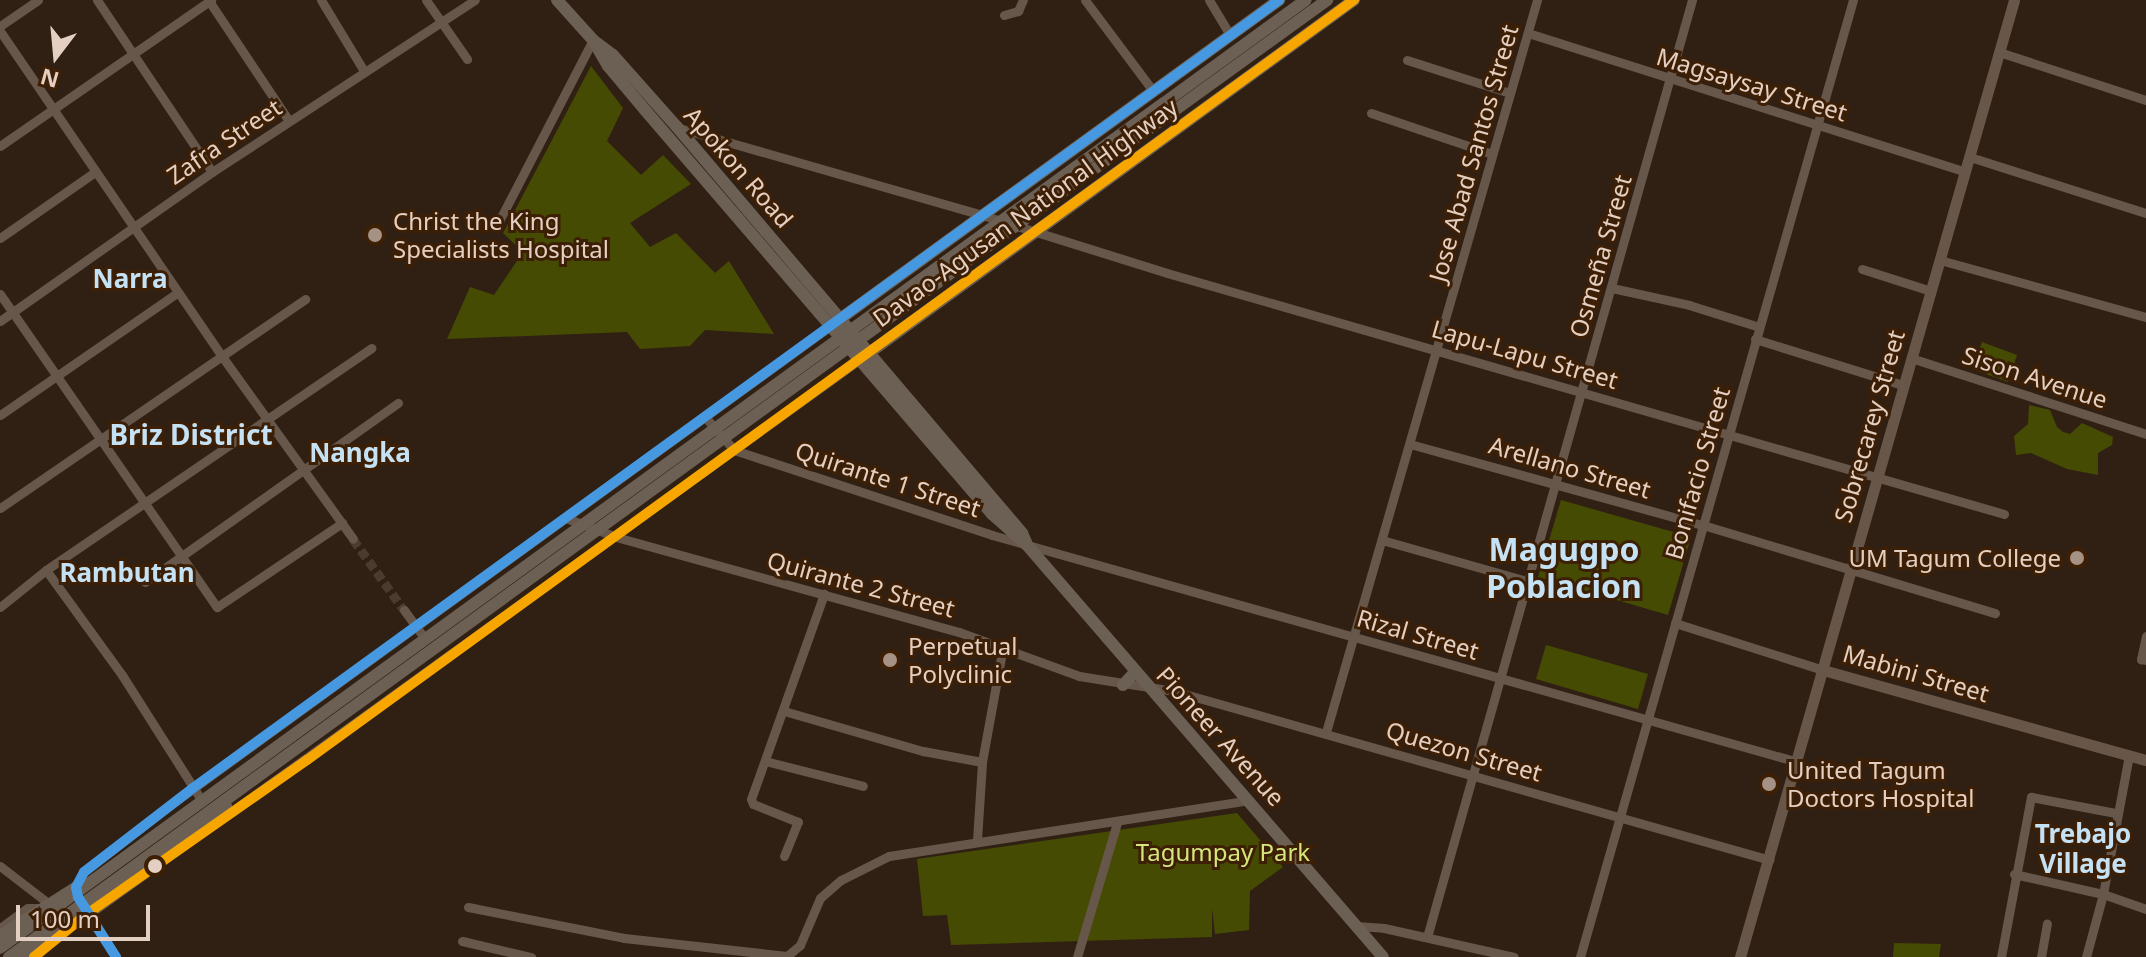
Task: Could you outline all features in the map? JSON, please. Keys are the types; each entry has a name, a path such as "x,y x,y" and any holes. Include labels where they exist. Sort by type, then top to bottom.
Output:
{"highway":[{"name":"Apokon Road","path":"557,0 593,40 613,55 677,127 839,327"},
{"name":"Davao-Agusan National Highway","path":"708,424 982,215 1279,0"},
{"name":"Davao-Agusan National Highway","path":"1167,108 1306,0"},
{"name":"Davao-Agusan National Highway","path":"0,936 48,910 1167,108 1327,0"},
{"name":"Davao-Agusan National Highway","path":"726,447 1035,232 1354,0"},
{"name":"Apokon Road","path":"593,40 608,66 655,121 839,327"},
{"name":"Pioneer Avenue","path":"839,327 1003,527 1027,545 1383,957"},
{"name":"Davao-Agusan National Highway","path":"0,948 197,793 311,717 420,631"},
{"path":"1123,685 1135,672"},
{"path":"24,957 182,845 345,719 337,712 333,701"},
{"path":"311,717 320,724 324,734"},
{"path":"76,887 87,914"},
{"path":"48,910 73,901 87,914"},
{"name":"Davao-Agusan National Highway","path":"9,957 48,910"}],"main road":[{"name":"Sobrecarey Street","path":"1740,957 2014,0"},
{"name":"Mabini Street","path":"1823,670 2146,760"}],"street":[{"path":"38,0 0,29 52,110 221,355 353,539"},
{"path":"97,0 135,52 212,172"},
{"path":"321,0 364,71"},
{"path":"426,0 467,59"},
{"name":"Zafra Street","path":"0,321 212,172 475,0"},
{"path":"1004,15 1018,11 1023,0"},
{"path":"1085,0 1153,91"},
{"path":"1209,0 1230,35"},
{"name":"Jose Abad Santos Street","path":"1326,732 1537,0"},
{"name":"Osmeña Street","path":"1427,937 1530,582 1692,0"},
{"name":"Bonifacio Street","path":"1580,957 1853,0"},
{"path":"0,146 210,1 289,121"},
{"name":"Magsaysay Street","path":"1528,33 1965,172"},
{"path":"498,223 593,40"},
{"path":"1999,52 2146,100"},
{"path":"1407,60 1510,93"},
{"path":"1371,113 1492,154"},
{"name":"Lapu-Lapu Street","path":"655,121 2004,514"},
{"path":"1970,157 2146,213"},
{"path":"0,238 95,172"},
{"path":"1940,260 2146,317"},
{"path":"1862,269 1931,291"},
{"path":"1612,288 1689,305 1759,327"},
{"path":"0,415 178,292"},
{"path":"0,294 217,607 342,523"},
{"path":"0,508 305,299"},
{"path":"1755,339 1903,385"},
{"path":"0,607 46,570 269,421 371,348"},
{"name":"Sison Avenue","path":"1911,358 2146,434"},
{"path":"145,582 398,403"},
{"path":"46,570 122,675 197,793 420,631 566,518 708,424 726,447 616,537 182,845"},
{"name":"Arellano Street","path":"1410,444 1703,525 1995,613"},
{"name":"Quirante 1 Street","path":"726,447 1027,545"},
{"name":"Quirante 2 Street","path":"566,518 616,537 1003,646 1079,676 1123,685 1146,685"},
{"path":"1382,540 1530,582"},
{"name":"Rizal Street","path":"1027,545 1798,762"},
{"path":"784,856 797,820 752,802 824,594"},
{"path":"404,610 420,631"},
{"name":"Mabini Street","path":"1675,623 1823,670"},
{"path":"2144,660 2146,636"},
{"path":"977,840 982,762 1003,646"},
{"name":"Quezon Street","path":"1146,685 1326,732 1770,860"},
{"path":"784,711 923,751 982,762"},
{"path":"2086,957 2103,894 2129,755"},
{"path":"765,761 863,786"},
{"path":"2001,957 2014,874 2031,797 2116,813"},
{"path":"468,907 624,938 787,956 800,945 820,898 841,880 889,856 1250,800"},
{"path":"1077,957 1117,823"},
{"path":"0,866 48,910"},
{"path":"2014,874 2103,894 2146,909"},
{"path":"0,928 28,908 48,910"},
{"path":"34,957 87,914 116,957"},
{"path":"2041,957 2047,924"},
{"path":"1357,926 1427,937 1514,957"},
{"path":"462,941 531,957"}],"green space":[{"path":"591,66 623,108 607,141 641,175 663,155 691,184 630,223 650,247 676,233 715,273 729,261 774,334 705,330 690,346 640,349 627,332 447,339 470,287 494,295 523,252 503,233"},
{"path":"1982,342 2017,355 2008,382 1972,369"},
{"path":"2029,405 2050,410 2057,427 2063,432 2070,434 2082,423 2113,437 2112,445 2098,453 2098,475 2067,469 2031,453 2016,455 2014,436 2028,424"},
{"path":"1561,500 1691,537 1668,615 1538,577"},
{"path":"1546,645 1648,674 1638,709 1536,679"},
{"name":"Tagumpay Park","path":"1237,813 1283,867 1250,891 1249,930 1215,934 1212,908 1212,937 951,945 947,915 923,916 917,859"},
{"path":"1894,943 1941,944 1939,957 1893,957"}],"tunnel":[{"path":"353,539 404,610"}],"transit line":[{"path":"116,957 78,897 76,887 84,872 193,788 1279,0"},
{"path":"34,957 87,914 307,760 1354,0"}],"place":[{"name":"Christ the King Specialists Hospital","path":"375,235"},
{"name":"UM Tagum College","path":"2077,558"},
{"name":"Perpetual Polyclinic","path":"890,660"},
{"name":"United Tagum Doctors Hospital","path":"1769,784"}],"district":[{"name":"Narra","path":"130,279"},
{"name":"Briz District","path":"191,434"},
{"name":"Nangka","path":"360,453"},
{"name":"Magugpo Poblacion","path":"1564,568"},
{"name":"Rambutan","path":"127,573"},
{"name":"Trebajo Village","path":"2083,849"}]}
